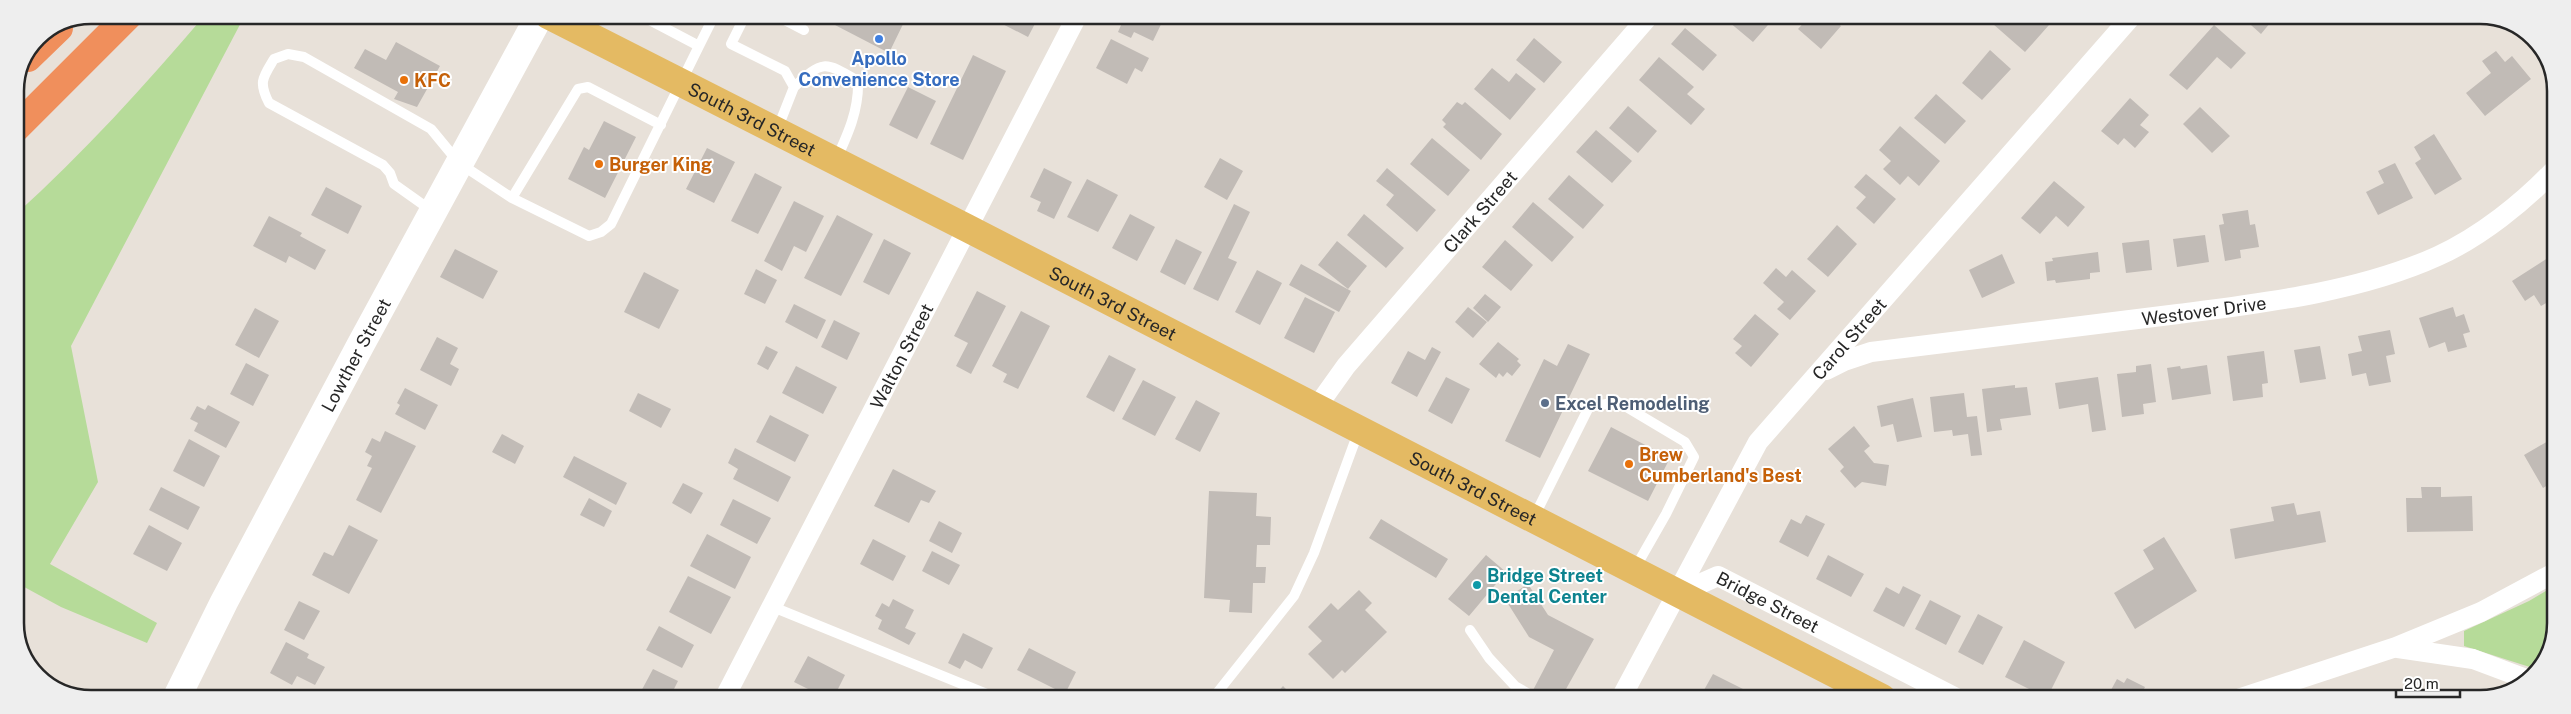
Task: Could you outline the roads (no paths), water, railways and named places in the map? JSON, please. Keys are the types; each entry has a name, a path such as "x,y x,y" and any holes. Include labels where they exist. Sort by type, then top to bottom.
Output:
{"highway":[{"path":"24,120 120,24"}],"main road":[{"name":"Lowther Street","path":"180,690 224,602 432,211 536,24"},
{"name":"South 3rd Street","path":"564,24 967,228 1677,594"},
{"name":"Bridge Street","path":"1677,594 1866,690"}],"street":[{"name":"Walton Street","path":"730,690 1073,24"},
{"name":"Clark Street","path":"1316,408 1346,366 1642,24"},
{"name":"Carol Street","path":"1625,690 1758,442 2125,24"},
{"name":"Westover Drive","path":"1822,371 1871,352 2228,308 2367,281 2440,255 2493,223 2536,190 2547,178"},
{"name":"Bridge Street","path":"1677,594 1718,576 1940,690"},
{"path":"2265,690 2396,647 2481,612 2547,577"},
{"path":"2396,647 2473,659 2520,677"}],"lane":[{"path":"657,24 699,46"},
{"path":"432,211 402,192 394,184 390,173 384,165 270,103 263,92 262,80 274,58 288,54 304,57 431,129 459,162 512,198 589,236 601,232 611,224 710,24"},
{"path":"741,24 731,44 784,71 794,87"},
{"path":"792,24 804,30"},
{"path":"777,131 794,87 815,67 833,66 858,81 858,98 851,125 836,161"},
{"path":"512,198 578,89 588,88 661,125"},
{"path":"1533,519 1589,407 1618,402 1685,442 1694,457 1666,514 1633,571"},
{"path":"1219,690 1294,596 1314,553 1359,429"},
{"path":"773,607 975,690"},
{"path":"1470,630 1490,658 1515,686 1522,690"}],"place":[{"name":"Apollo Convenience Store","path":"879,39"},
{"name":"KFC","path":"404,80"},
{"name":"Burger King","path":"599,164"},
{"name":"Excel Remodeling","path":"1545,403"},
{"name":"Brew Cumberland's Best","path":"1629,464"},
{"name":"Bridge Street Dental Center","path":"1477,585"}]}
